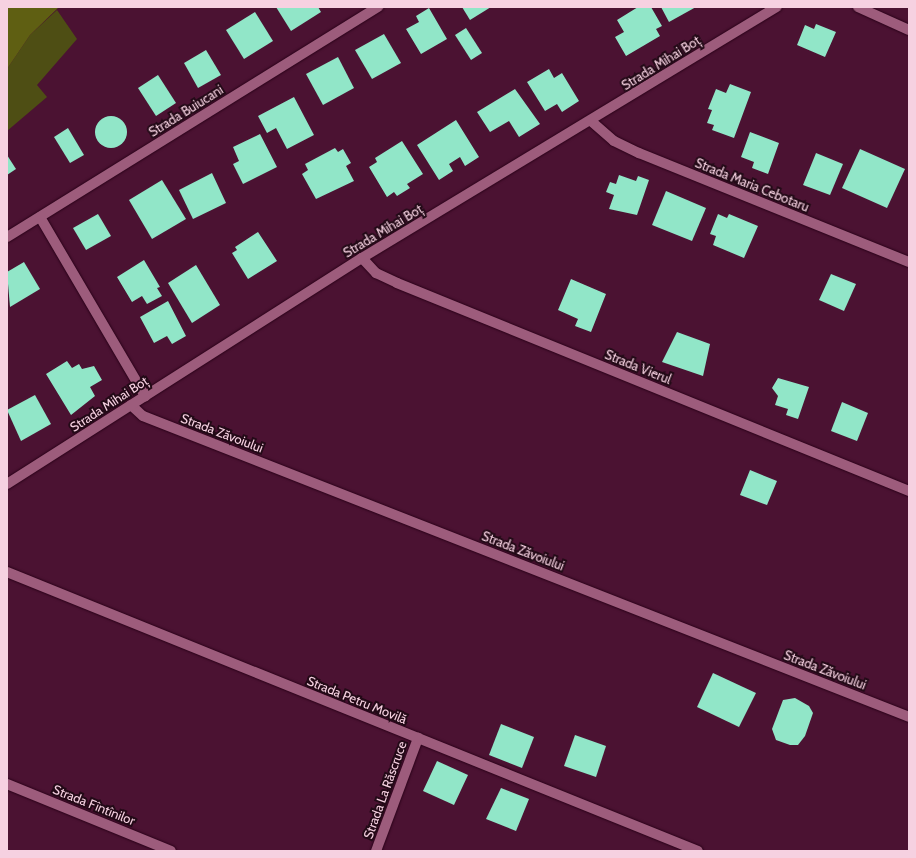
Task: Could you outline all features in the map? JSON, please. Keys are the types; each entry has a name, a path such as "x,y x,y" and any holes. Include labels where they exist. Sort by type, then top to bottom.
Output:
{"street":[{"name":"Strada Buiucani","path":"7,237 378,7"},
{"name":"Strada Mihai Boț","path":"7,484 362,258 591,122 777,7"},
{"path":"858,7 909,30"},
{"name":"Strada Maria Cebotaru","path":"591,122 614,141 639,153 909,262"},
{"path":"40,217 145,396"},
{"name":"Strada Vierul","path":"362,258 376,272 397,283 909,491"},
{"name":"Strada Zăvoiului","path":"131,405 143,416 909,717"},
{"name":"Strada Petru Movilă","path":"7,572 698,851"},
{"name":"Strada La Răscruce","path":"376,851 418,738"},
{"name":"Strada Fîntînilor","path":"7,784 171,851"}],"shaded area":[{"path":"7,7 59,7 30,35 7,69"},
{"path":"57,10 77,39 37,85 47,97 7,131 7,69 30,35"}],"building":[{"path":"276,7 318,7 321,12 291,31"},
{"path":"462,7 491,7 470,20"},
{"path":"638,7 651,7 662,26 656,29 660,36 626,56 615,37 624,32 617,20"},
{"path":"661,7 696,7 669,22"},
{"path":"429,8 447,39 421,54 406,29 419,22 416,16"},
{"path":"255,12 273,41 244,59 226,30"},
{"path":"816,24 836,32 825,57 797,45 805,25 814,29"},
{"path":"466,28 482,53 471,60 455,35"},
{"path":"384,34 401,63 372,79 355,50"},
{"path":"206,50 221,75 198,88 184,63"},
{"path":"338,57 354,88 323,105 306,74"},
{"path":"549,69 554,78 562,73 579,101 562,112 557,104 545,111 527,82"},
{"path":"158,75 176,103 156,116 138,88"},
{"path":"730,84 751,92 734,138 712,130 714,125 707,123 712,110 708,109 716,89 726,93"},
{"path":"515,89 540,124 519,137 509,121 490,132 477,112"},
{"path":"294,97 314,135 287,149 276,128 267,133 258,116"},
{"path":"111,116 122,121 127,132 122,143 111,148 100,143 95,132 100,121"},
{"path":"456,120 479,157 465,166 460,157 449,164 453,171 439,180 417,145"},
{"path":"68,128 84,155 70,163 54,137"},
{"path":"750,132 779,143 768,174 752,168 754,162 741,157"},
{"path":"260,134 277,167 243,184 233,164 239,161 233,147"},
{"path":"402,141 423,174 407,184 410,188 397,196 394,192 387,197 369,167 377,162 375,158"},
{"path":"335,148 338,152 343,149 351,163 346,166 354,181 316,199 302,174 308,170 305,164"},
{"path":"860,149 905,169 887,208 842,188"},
{"path":"816,153 843,164 830,195 803,185"},
{"path":"7,155 16,169 7,175"},
{"path":"212,173 226,203 193,219 179,190"},
{"path":"619,175 636,181 638,176 649,180 637,215 609,209 614,195 606,192 610,182 616,184"},
{"path":"162,180 186,219 152,239 129,200"},
{"path":"666,191 706,208 692,241 652,225"},
{"path":"98,214 111,236 86,250 73,228"},
{"path":"718,214 727,218 729,214 758,226 744,258 713,245 716,236 710,234"},
{"path":"258,232 277,261 248,279 232,253 237,250 235,247"},
{"path":"144,260 160,287 157,288 162,296 147,304 142,296 132,302 117,277"},
{"path":"24,262 40,289 10,307 7,272"},
{"path":"196,265 220,305 192,323 168,283"},
{"path":"831,274 856,284 844,311 819,300"},
{"path":"571,279 606,294 591,332 575,326 578,319 558,310"},
{"path":"168,301 186,336 172,344 167,336 154,343 140,317"},
{"path":"677,332 710,344 703,376 662,362"},
{"path":"67,361 72,368 79,364 82,369 94,366 102,380 90,387 95,396 71,415 46,374"},
{"path":"778,378 809,387 798,419 786,415 788,409 775,405 778,396 772,388"},
{"path":"35,395 51,424 21,441 7,410"},
{"path":"842,402 868,413 857,441 831,431"},
{"path":"750,470 777,481 767,505 740,495"},
{"path":"713,673 756,693 739,727 697,707"},
{"path":"795,698 809,706 813,713 805,736 798,745 790,745 776,740 772,729 783,700"},
{"path":"501,724 534,737 522,768 489,755"},
{"path":"575,735 606,746 596,777 564,766"},
{"path":"437,761 468,775 454,805 423,791"},
{"path":"501,788 529,799 516,831 486,819"}]}
